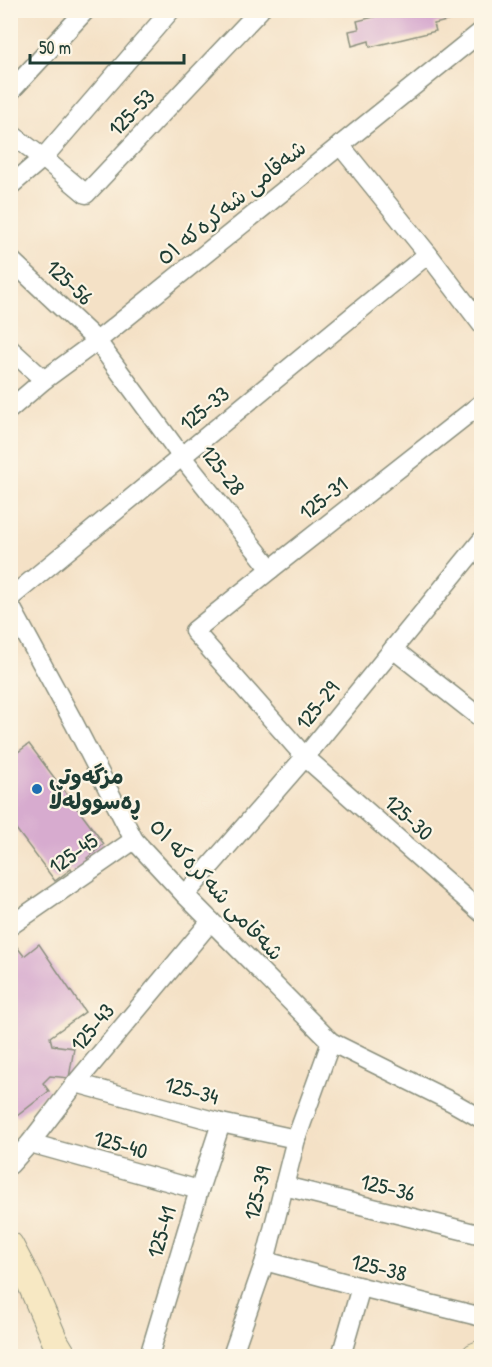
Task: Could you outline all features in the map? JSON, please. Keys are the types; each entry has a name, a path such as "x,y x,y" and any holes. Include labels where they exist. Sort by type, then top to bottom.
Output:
{"street":[{"path":"10,92 86,10"},
{"path":"10,186 43,158 171,10"},
{"name":"125-53","path":"43,158 86,194 260,10"},
{"name":"شەقامی شەکرەکە ٥١","path":"10,410 44,380 97,341 482,31"},
{"path":"10,133 43,158"},
{"path":"340,145 482,325"},
{"name":"125-33","path":"10,598 428,254"},
{"name":"125-56","path":"10,259 97,341"},
{"name":"125-28","path":"97,341 183,457 271,569"},
{"path":"10,349 44,380"},
{"name":"125-31","path":"194,631 482,403"},
{"name":"125-29","path":"185,895 305,757 482,540"},
{"name":"شەقامی شەکرەکە ٥١","path":"10,605 134,840 185,895 331,1042 482,1119"},
{"name":"125-30","path":"194,631 305,757 482,913"},
{"path":"393,649 482,719"},
{"name":"125-45","path":"10,926 134,840"},
{"name":"125-43","path":"10,1165 211,921"},
{"name":"125-39","path":"232,1356 265,1261 296,1139 331,1042"},
{"name":"125-34","path":"76,1083 221,1123 296,1139"},
{"name":"125-41","path":"149,1356 221,1123"},
{"name":"125-40","path":"30,1143 199,1190"},
{"name":"125-36","path":"284,1186 482,1235"},
{"path":"10,1245 64,1356"},
{"name":"125-38","path":"265,1261 482,1317"},
{"path":"341,1356 361,1287"},
{"path":"475,1356 482,1353"}],"building":[{"path":"373,10 453,10 455,19 434,24 436,31 370,47 369,41 352,46 349,31 359,29 357,21 374,17"},
{"name":"مزگەوتی ڕەسوولەڵا","path":"29,744 104,844 87,858 90,862 74,873 71,869 55,881 10,821 10,758"},
{"path":"10,938 24,956 39,944 85,1012 50,1037 52,1045 74,1048 69,1078 50,1076 43,1083 49,1091 17,1116 10,1107"}],"place":[{"name":"مزگەوتی ڕەسوولەڵا","path":"37,789"}]}
